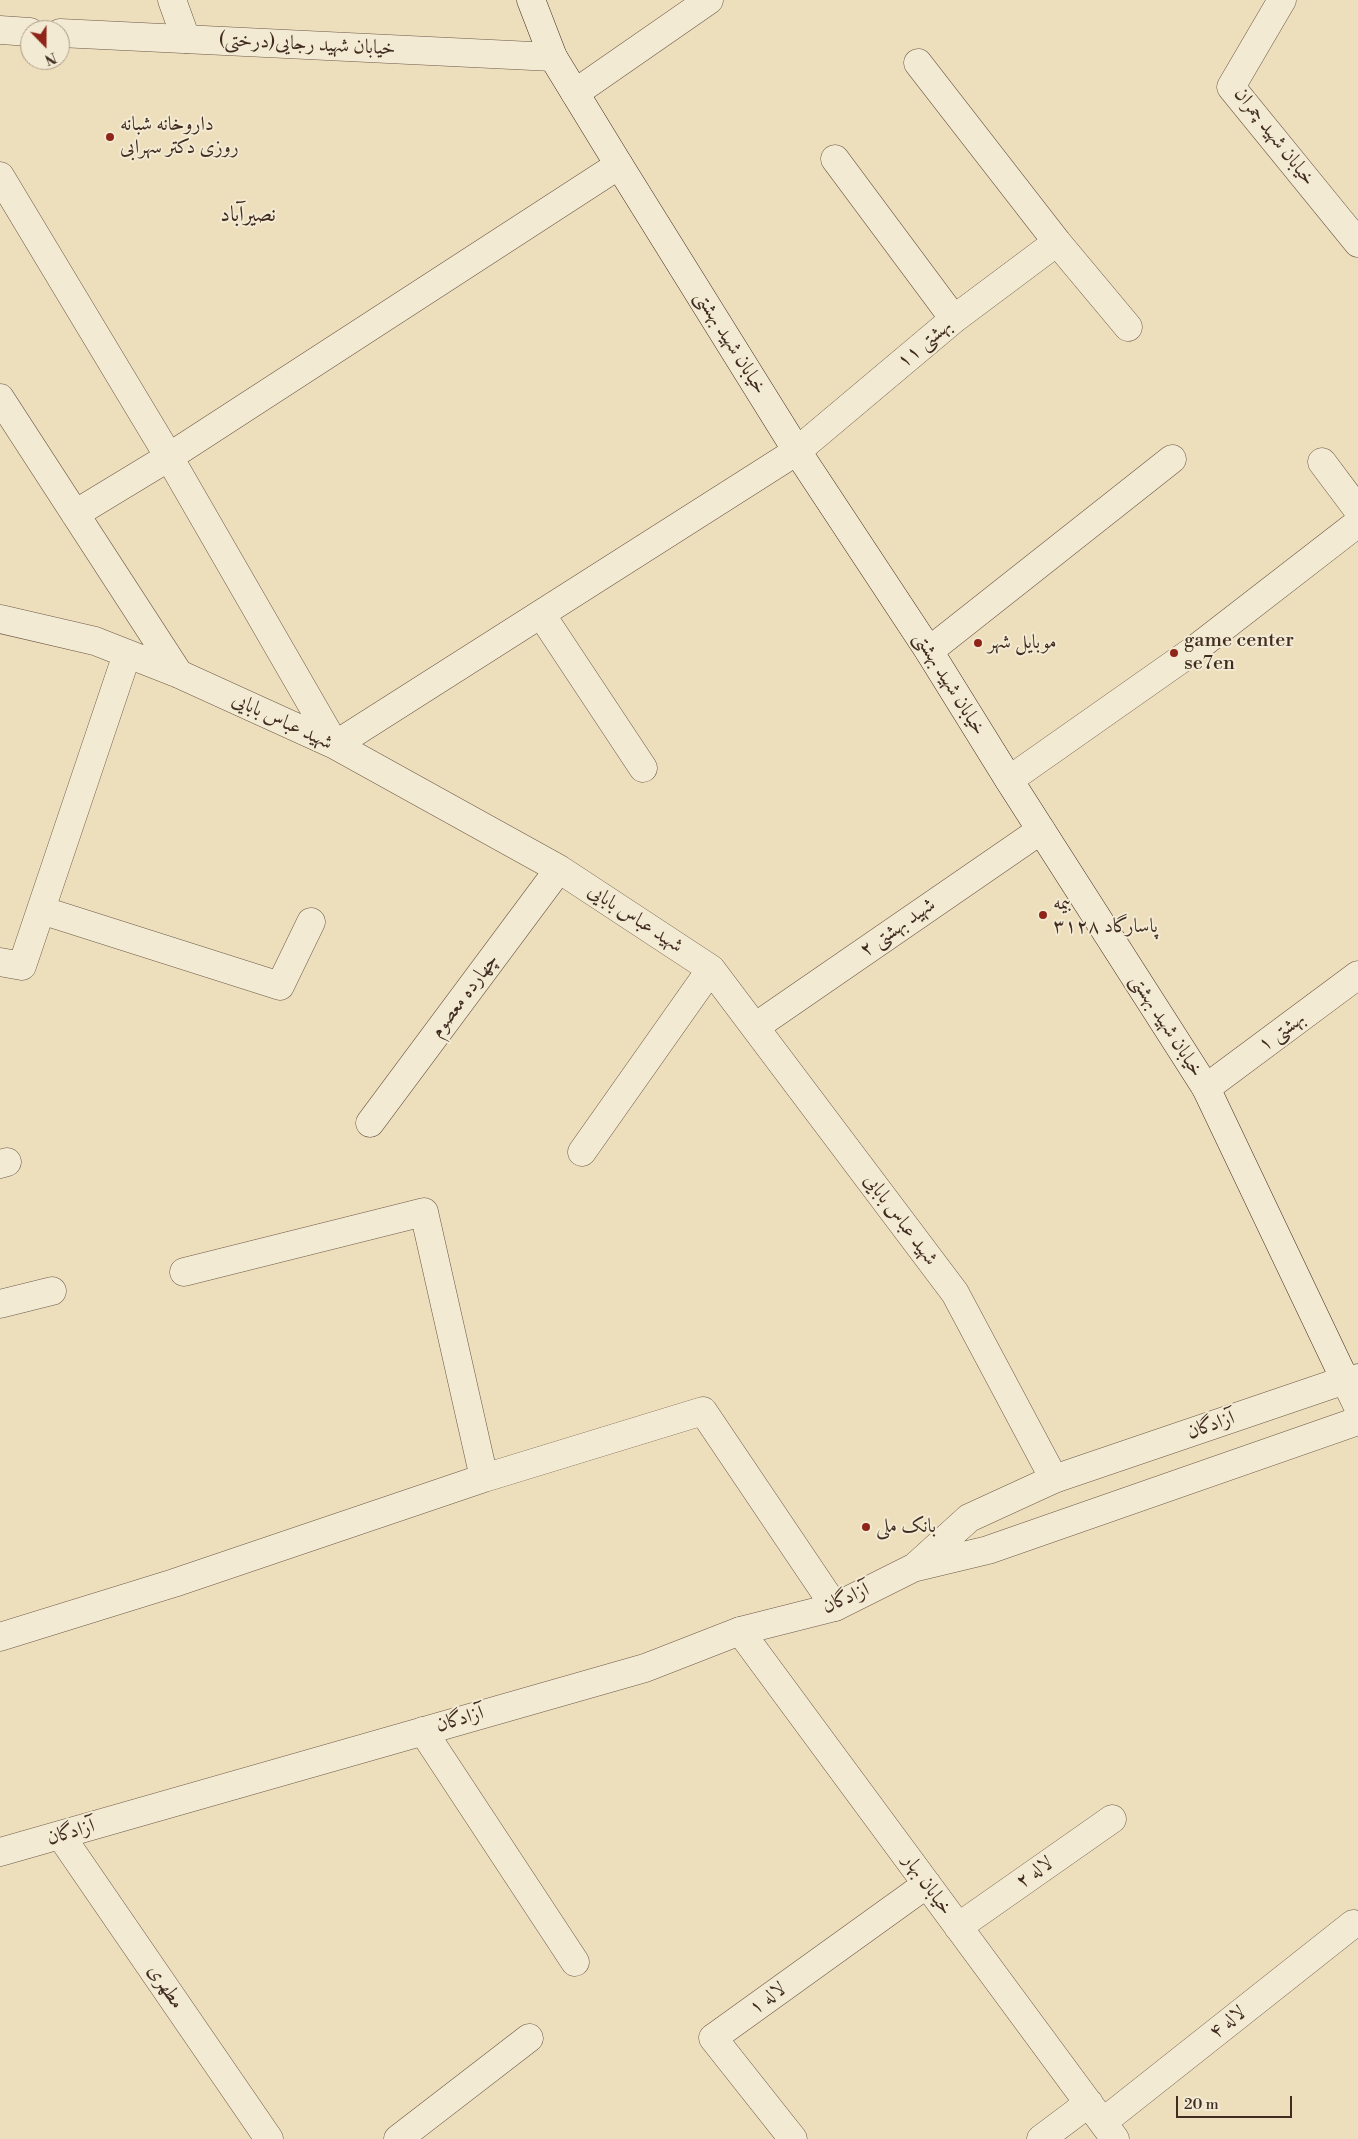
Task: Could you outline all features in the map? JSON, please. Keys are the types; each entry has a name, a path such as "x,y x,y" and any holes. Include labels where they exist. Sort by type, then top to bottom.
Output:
{"street":[{"path":"172,0 186,39"},
{"name":"خیابان شهید بهشتی","path":"531,0 553,57 619,165 797,451 929,651 1206,1088 1352,1379 1358,1407"},
{"path":"575,92 709,0"},
{"name":"خیابان شهید چمران","path":"1280,1 1231,87 1358,243"},
{"path":"0,30 20,31"},
{"name":"خیابان شهید رجایی(درختی)","path":"70,33 553,57"},
{"path":"918,63 1057,242 1128,326"},
{"path":"835,159 954,319"},
{"path":"75,514 168,457 619,165"},
{"path":"0,176 168,457 335,745"},
{"name":"بهشتی ۱۱","path":"335,745 797,451 954,319 1057,242"},
{"path":"0,398 180,674"},
{"path":"929,651 1172,459"},
{"path":"1322,462 1358,510"},
{"path":"1009,780 1194,650 1358,523"},
{"path":"541,614 643,768"},
{"name":"شهید عباس بابایی","path":"0,619 95,641 180,674 335,745 560,869 711,969 955,1293 1054,1478"},
{"path":"0,962 22,966 127,654"},
{"name":"شهید بهشتی ۲","path":"756,1027 1041,830"},
{"name":"چهارده معصوم","path":"370,1123 560,869"},
{"path":"41,910 280,986 312,922"},
{"path":"582,1152 711,969"},
{"name":"بهشتی ۱","path":"1206,1088 1358,976"},
{"path":"184,1272 424,1212 484,1478"},
{"path":"0,1304 52,1292"},
{"name":"آزادگان","path":"913,1568 969,1518 1054,1478 1352,1379"},
{"path":"0,1637 174,1583 484,1478 703,1410 835,1607"},
{"name":"آزادگان","path":"0,1852 645,1668 740,1631 835,1607 913,1568 988,1550 1358,1421"},
{"name":"خیابان بهار","path":"740,1631 1102,2121"},
{"path":"423,1731 575,1962"},
{"name":"لاله ۲","path":"958,1927 1112,1819"},
{"name":"مطهری","path":"61,1836 269,2139"},
{"name":"لاله ۱","path":"793,2139 713,2038 927,1884"},
{"name":"لاله ۴","path":"1040,2139 1102,2121 1353,1924"},
{"path":"398,2139 530,2038"}],"place":[{"name":"داروخانه شبانه روزی دکتر سهرابی","path":"110,137"},
{"name":"موبایل شهر","path":"978,643"},
{"name":"game center se7en","path":"1174,653"},
{"name":"بیمه پاسارگاد ۳۱۲۸","path":"1043,915"},
{"name":"بانک ملی","path":"866,1527"}],"district":[{"name":"نصیرآباد","path":"248,216"}]}
